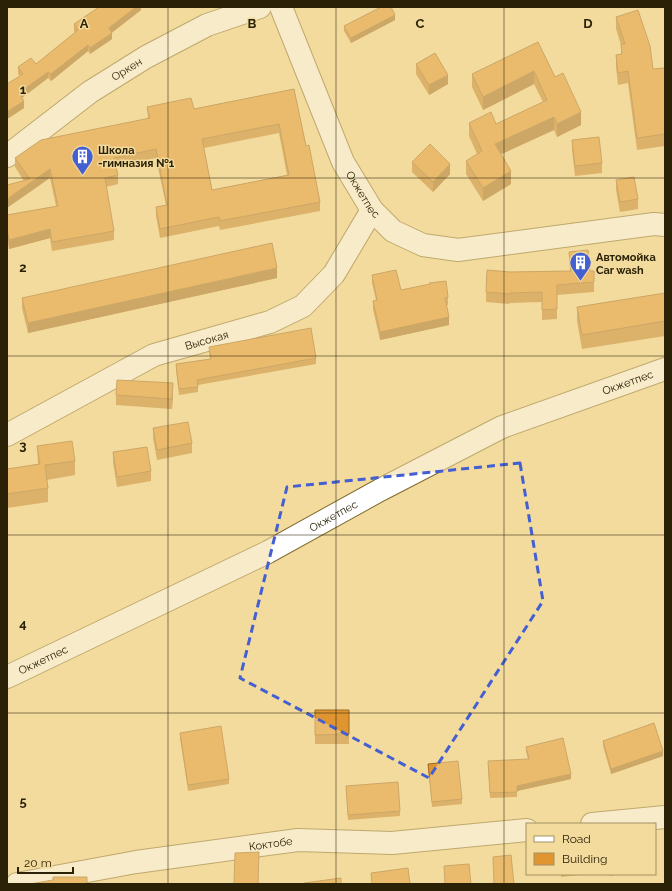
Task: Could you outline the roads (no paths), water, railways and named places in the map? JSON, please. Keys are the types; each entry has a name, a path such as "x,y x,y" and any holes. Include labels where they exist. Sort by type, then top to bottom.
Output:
{"street":[{"name":"Оркен","path":"7,156 90,92 146,57 207,26 260,7"},
{"name":"Окжетпес","path":"281,7 344,162 372,210 393,231 423,245 458,250 654,224 665,225"},
{"name":"Высокая","path":"7,435 154,355 270,322 303,306 334,274 372,210"},
{"name":"Окжетпес","path":"7,677 268,552 380,490 502,427 665,369"},
{"path":"602,823 665,817"},
{"name":"Коктобе","path":"16,884 136,862 298,840 392,843 526,830"}],"place":[{"name":"Школа -гимназия №1","path":"83,176"},
{"name":"Автомойка Car wash","path":"580,282"}]}
